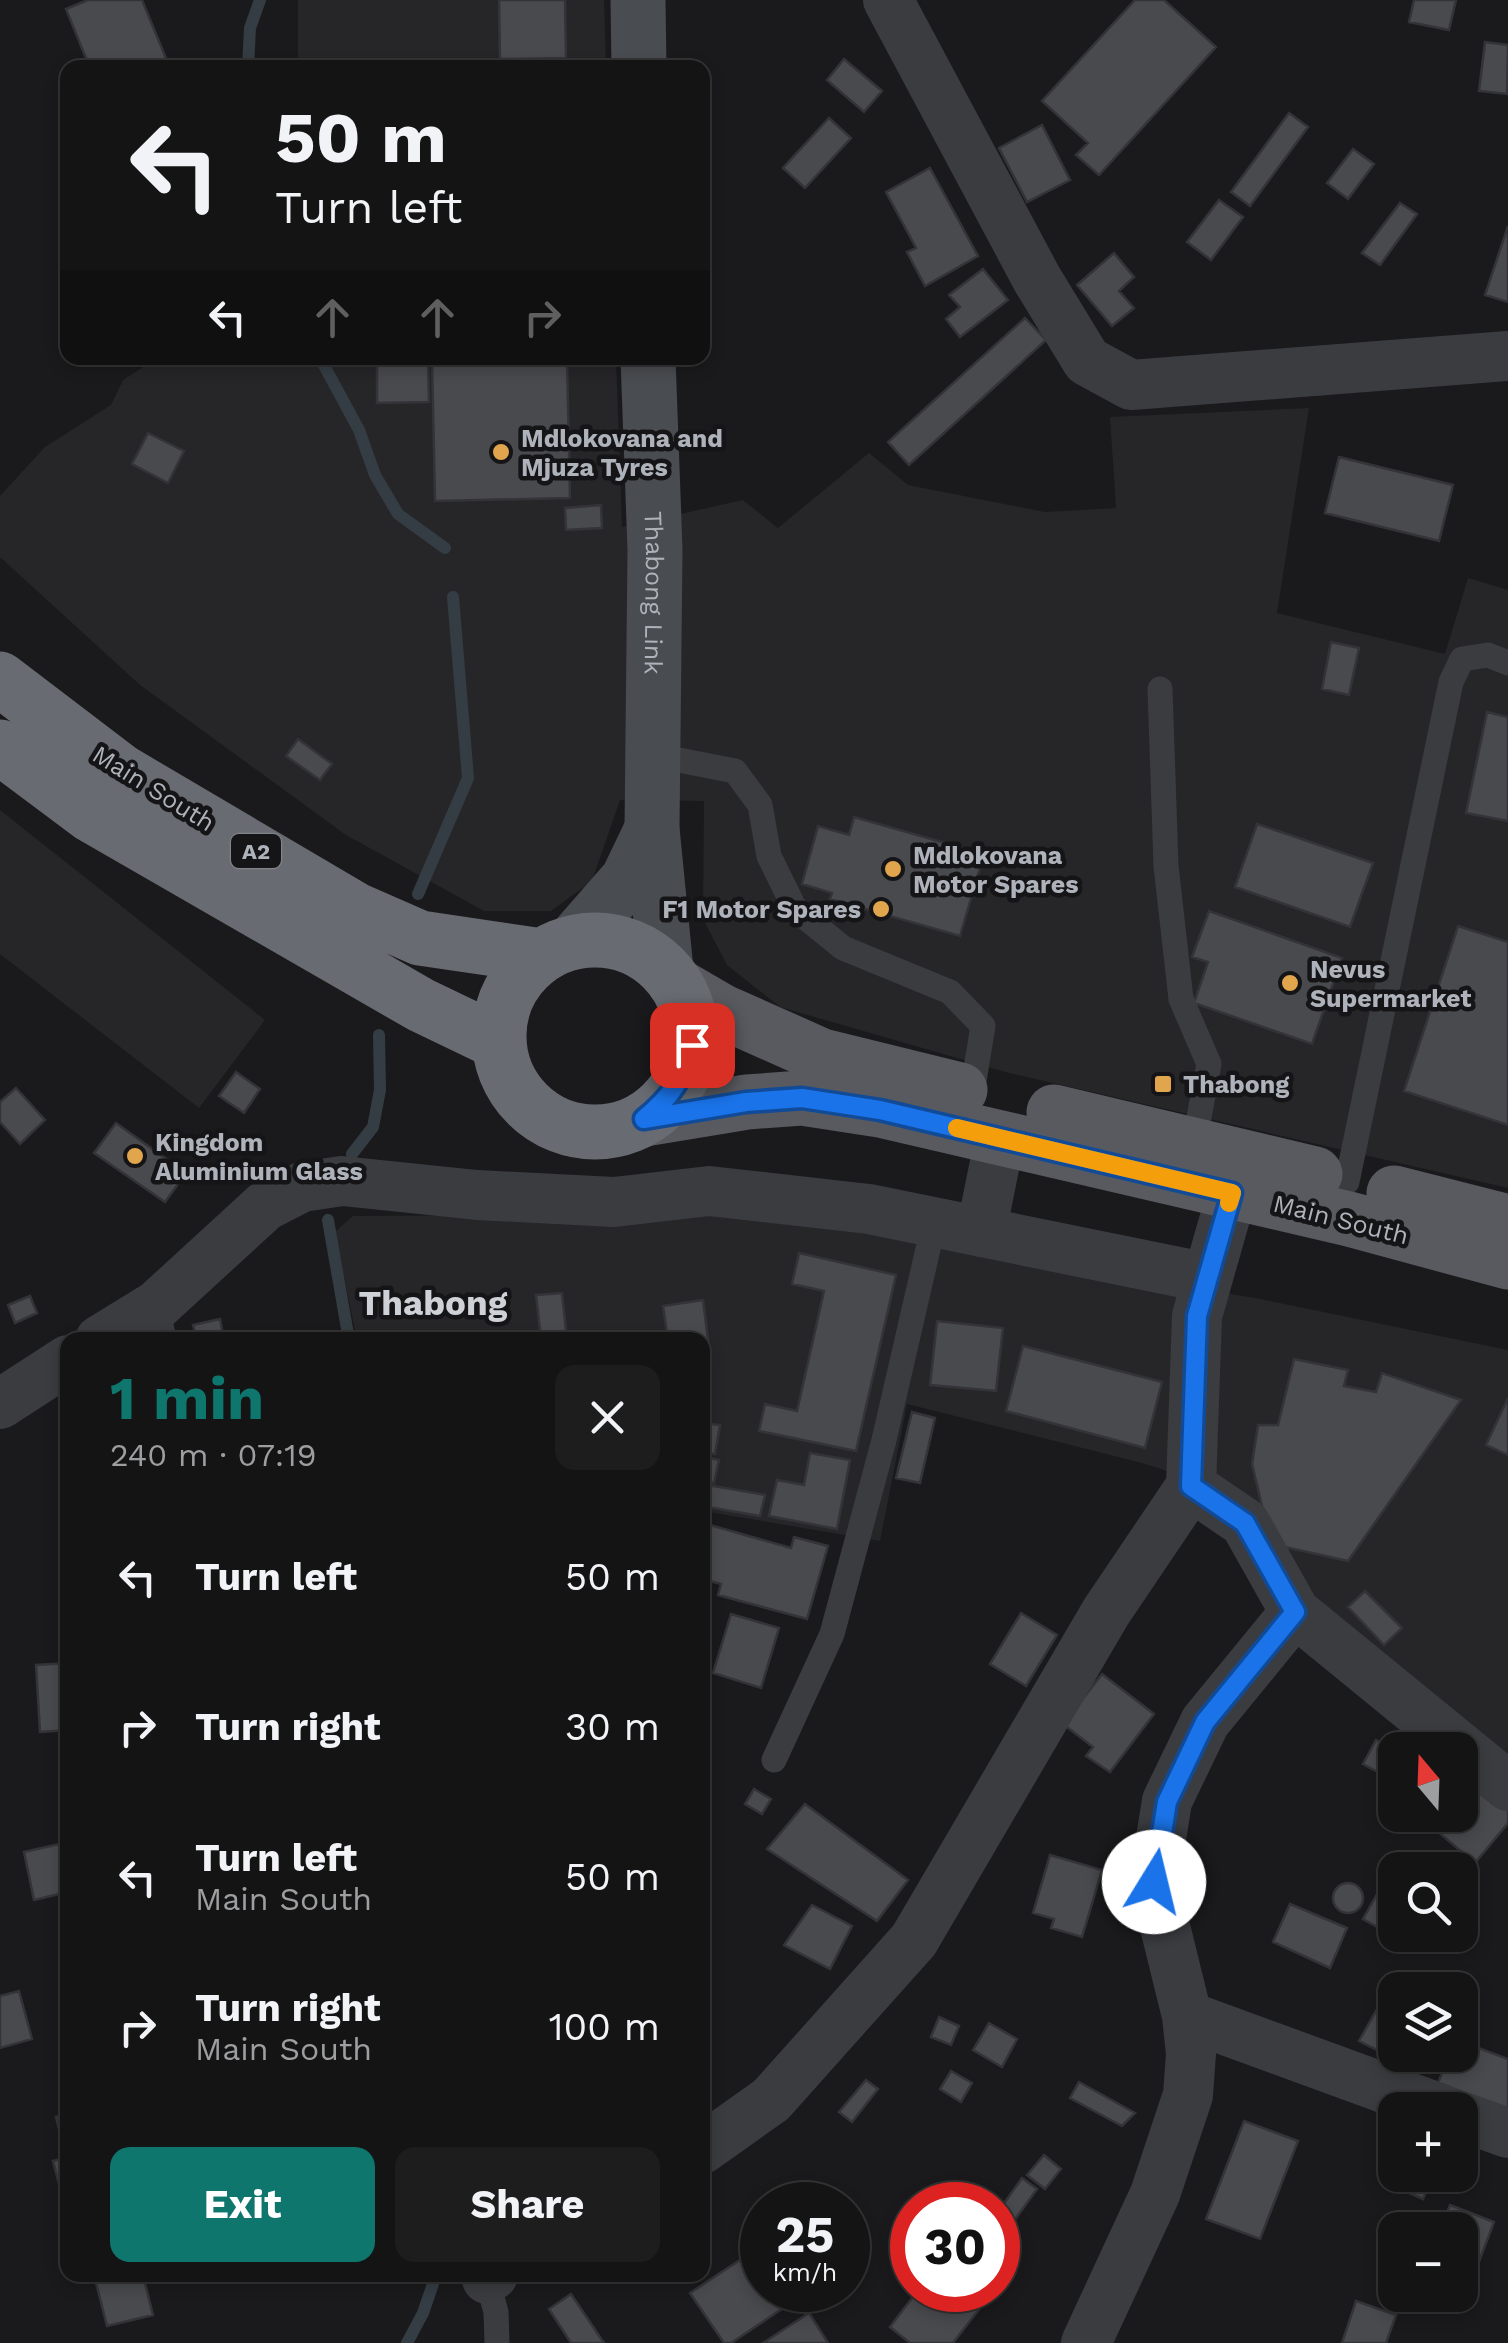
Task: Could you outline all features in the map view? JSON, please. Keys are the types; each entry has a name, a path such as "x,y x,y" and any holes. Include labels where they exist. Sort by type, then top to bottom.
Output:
{"highway":[{"name":"Main South","path":"0,679 122,772 356,910 420,938 558,949 598,940 624,944 646,954 672,978"},
{"name":"Main South","path":"0,747 92,815 421,1005 498,1042 504,1070 517,1095 562,1128 590,1133 618,1130 644,1119"},
{"path":"498,1042 500,1017 522,972 558,949"},
{"path":"644,1119 668,1100 684,1075 692,1045 690,1014 672,978"}],"main road":[{"path":"638,0 640,60"},
{"name":"Thabong Link","path":"648,365 655,550 652,829 672,978"},
{"path":"558,949 628,879 652,829"},
{"name":"Main South","path":"672,978 721,1011 822,1056 986,1115 1232,1193 1350,1219 1508,1262"},
{"name":"Main South","path":"644,1119 746,1102 802,1098 880,1110 986,1115 1194,1144 1508,1222"}],"street":[{"path":"888,0 1036,279 1087,361 1131,385 1508,356"},
{"path":"958,1228 986,1115"},
{"path":"128,1332 160,1323 265,1206 302,1187 342,1181 477,1195 614,1202 709,1192 869,1210 1208,1278"},
{"path":"710,2143 771,2100 914,1940 1106,1612 1191,1486 1197,1316 1232,1193"},
{"path":"0,1404 60,1365"},
{"path":"1191,1486 1245,1523 1295,1612 1508,1786"},
{"path":"1086,2343 1155,2194 1188,2095 1191,2054 1187,2016 1154,1882 1167,1802 1205,1722 1295,1612"},
{"path":"1187,2016 1395,2092"},
{"path":"1478,2122 1508,2133"}],"lane":[{"path":"1348,1182 1450,682 1462,659 1488,655 1508,663"},
{"path":"1160,689 1166,866 1180,999 1209,1064 1194,1144"},
{"path":"653,755 736,770 760,804 770,856 796,909 844,948 950,992 983,1026 986,1115"},
{"path":"774,1760 832,1634 884,1440 958,1228"},
{"path":"491,2282 498,2343"}],"shaded area":[{"path":"298,0 604,0 606,60 298,60"},
{"path":"146,365 616,365 622,527 743,500 778,528 869,453 908,485 1045,512 1116,508 1110,417 1309,408 1277,613 1445,654 1468,578 1508,590 1508,1188 1009,1073 780,1007 727,965 703,919 704,801 620,800 592,881 551,911 484,911 346,835 140,685 0,557 0,496 45,447 111,405 123,380"},
{"path":"0,810 265,1020 199,1108 0,954"},
{"path":"739,1209 1260,1299 1508,1350 1508,1754 1309,1592 1236,1493 1142,1463 907,1404 880,1541 710,1512 710,1332 355,1332 335,1232 353,1216 602,1215"}],"building":[{"path":"88,0 142,0 167,60 87,60 66,9"},
{"path":"499,0 565,0 566,58 500,59"},
{"path":"1135,0 1164,0 1216,47 1099,175 1076,155 1088,143 1042,101"},
{"path":"1414,0 1456,0 1449,30 1409,22"},
{"path":"1485,42 1508,45 1507,94 1479,91"},
{"path":"844,59 882,91 864,112 827,80"},
{"path":"1289,113 1308,127 1250,206 1231,192"},
{"path":"829,118 851,138 805,188 783,168"},
{"path":"1042,125 1070,180 1027,202 999,148"},
{"path":"1353,149 1374,164 1348,199 1327,183"},
{"path":"930,168 978,256 925,286 907,252 916,248 886,192"},
{"path":"1219,200 1243,217 1211,260 1187,242"},
{"path":"1400,203 1417,214 1380,265 1362,253"},
{"path":"1508,226 1508,302 1485,295"},
{"path":"1114,253 1134,277 1119,291 1134,308 1112,326 1077,285"},
{"path":"983,269 1008,300 960,337 946,319 960,307 949,295"},
{"path":"1025,318 1046,340 909,465 888,442"},
{"path":"377,365 428,365 429,402 377,403"},
{"name":"Mdlokovana and Mjuza Tyres","path":"432,365 567,365 570,498 435,501"},
{"path":"148,433 184,451 168,483 132,464"},
{"path":"1339,457 1453,485 1439,541 1325,513"},
{"path":"601,505 602,528 566,530 565,508"},
{"path":"1331,642 1359,648 1349,695 1322,689"},
{"path":"1487,712 1508,717 1508,821 1466,813"},
{"path":"298,739 332,764 320,780 286,756"},
{"name":"Mdlokovana Motor Spares","path":"854,817 984,854 960,936 830,899 832,893 802,884 818,826 849,835"},
{"path":"1257,824 1373,863 1350,927 1235,887"},
{"path":"1209,911 1342,958 1312,1044 1194,1003 1208,962 1192,957"},
{"path":"1458,926 1508,942 1508,1125 1404,1091"},
{"path":"236,1072 260,1089 244,1113 219,1096"},
{"path":"16,1088 45,1120 20,1144 0,1122 0,1102"},
{"path":"116,1123 186,1173 165,1202 94,1153"},
{"path":"799,1253 896,1275 856,1451 759,1431 765,1404 797,1411 824,1291 792,1284"},
{"path":"562,1293 566,1332 540,1332 536,1295"},
{"path":"30,1296 37,1313 15,1323 8,1305"},
{"path":"703,1300 707,1332 667,1332 663,1306"},
{"path":"220,1319 222,1332 195,1332 193,1325"},
{"path":"937,1321 1003,1328 996,1391 930,1385"},
{"path":"1023,1346 1162,1382 1145,1448 1006,1411"},
{"path":"1294,1359 1348,1370 1344,1386 1376,1392 1382,1373 1461,1400 1348,1561 1271,1544 1252,1464 1258,1425 1278,1425"},
{"path":"1508,1398 1508,1455 1486,1445"},
{"path":"912,1412 935,1418 920,1483 896,1478"},
{"path":"710,1424 720,1425 715,1454 710,1453"},
{"path":"810,1453 850,1460 837,1529 769,1516 777,1480 804,1485"},
{"path":"710,1458 719,1460 714,1483 710,1482"},
{"path":"710,1485 765,1495 760,1516 710,1507"},
{"path":"710,1525 791,1548 794,1537 828,1546 807,1619 718,1595 721,1584 710,1581"},
{"path":"1365,1591 1402,1628 1384,1645 1348,1607"},
{"path":"1021,1613 1057,1635 1026,1686 990,1664"},
{"path":"731,1614 779,1628 761,1688 713,1673"},
{"path":"60,1664 60,1731 40,1732 36,1665"},
{"path":"1102,1674 1154,1714 1110,1772 1086,1756 1093,1747 1063,1724"},
{"path":"1376,1740 1378,1741 1378,1772 1363,1764"},
{"path":"1478,1782 1508,1805 1508,1823 1478,1859 1478,1852 1462,1852 1438,1832 1478,1832"},
{"path":"754,1789 771,1799 762,1814 745,1804"},
{"path":"805,1804 908,1880 877,1921 767,1849"},
{"path":"60,1844 60,1894 34,1900 24,1852"},
{"path":"1050,1855 1102,1870 1082,1937 1051,1928 1054,1919 1033,1913"},
{"path":"1348,1883 1359,1887 1363,1898 1359,1909 1348,1913 1337,1909 1333,1898 1337,1887"},
{"path":"1378,1892 1378,1927 1363,1919"},
{"path":"1290,1904 1347,1928 1330,1968 1273,1942"},
{"path":"812,1905 852,1926 830,1969 784,1945"},
{"path":"19,1991 32,2039 0,2048 0,1996"},
{"path":"1378,2007 1378,2050 1359,2041"},
{"path":"939,2017 959,2026 951,2045 931,2037"},
{"path":"989,2023 1017,2039 1002,2067 973,2050"},
{"path":"1478,2048 1508,2059 1508,2109 1478,2098 1478,2092 1462,2092 1438,2083 1442,2072 1478,2072"},
{"path":"951,2071 972,2083 961,2102 940,2089"},
{"path":"866,2080 878,2089 852,2122 839,2112"},
{"path":"1079,2082 1135,2113 1122,2126 1070,2098"},
{"path":"1244,2121 1298,2141 1260,2239 1206,2219"},
{"path":"1044,2155 1061,2169 1045,2189 1027,2175"},
{"path":"60,2159 60,2188 53,2161"},
{"path":"1022,2178 1037,2189 1020,2213 1020,2182"},
{"path":"1407,2192 1426,2192 1423,2199"},
{"path":"1450,2205 1468,2212 1447,2212"},
{"path":"1478,2216 1494,2222 1478,2265"},
{"path":"740,2260 740,2312 778,2312 731,2343 724,2343 690,2293"},
{"path":"96,2282 145,2282 153,2315 107,2326"},
{"path":"571,2294 604,2343 571,2343 549,2309"},
{"path":"1356,2301 1378,2312 1396,2315 1386,2343 1342,2343"},
{"path":"901,2312 977,2312 953,2343 910,2343 890,2327"},
{"path":"809,2313 828,2343 763,2343"}],"waterway":[{"path":"248,60 250,28 260,0"},
{"path":"324,365 359,430 375,475 398,514 445,548"},
{"path":"418,894 468,778 453,597"},
{"path":"352,1154 373,1127 380,1090 379,1035"},
{"path":"328,1220 348,1332"},
{"path":"407,2343 434,2282"}],"slow traffic":[{"path":"957,1128 1232,1193 1229,1203"}],"place":[{"name":"Mdlokovana and Mjuza Tyres","path":"501,452"},
{"name":"Mdlokovana Motor Spares","path":"893,869"},
{"name":"F1 Motor Spares","path":"881,909"},
{"name":"Nevus Supermarket","path":"1290,983"},
{"name":"Thabong","path":"1163,1084"},
{"name":"Kingdom Aluminium Glass","path":"135,1156"}],"district":[{"name":"Thabong","path":"433,1303"}],"route":[{"path":"692,1045 684,1075 668,1100 644,1119 746,1102 802,1098 880,1110 1232,1193 1197,1316 1191,1486 1245,1523 1295,1612 1205,1722 1167,1802 1154,1882"}]}
